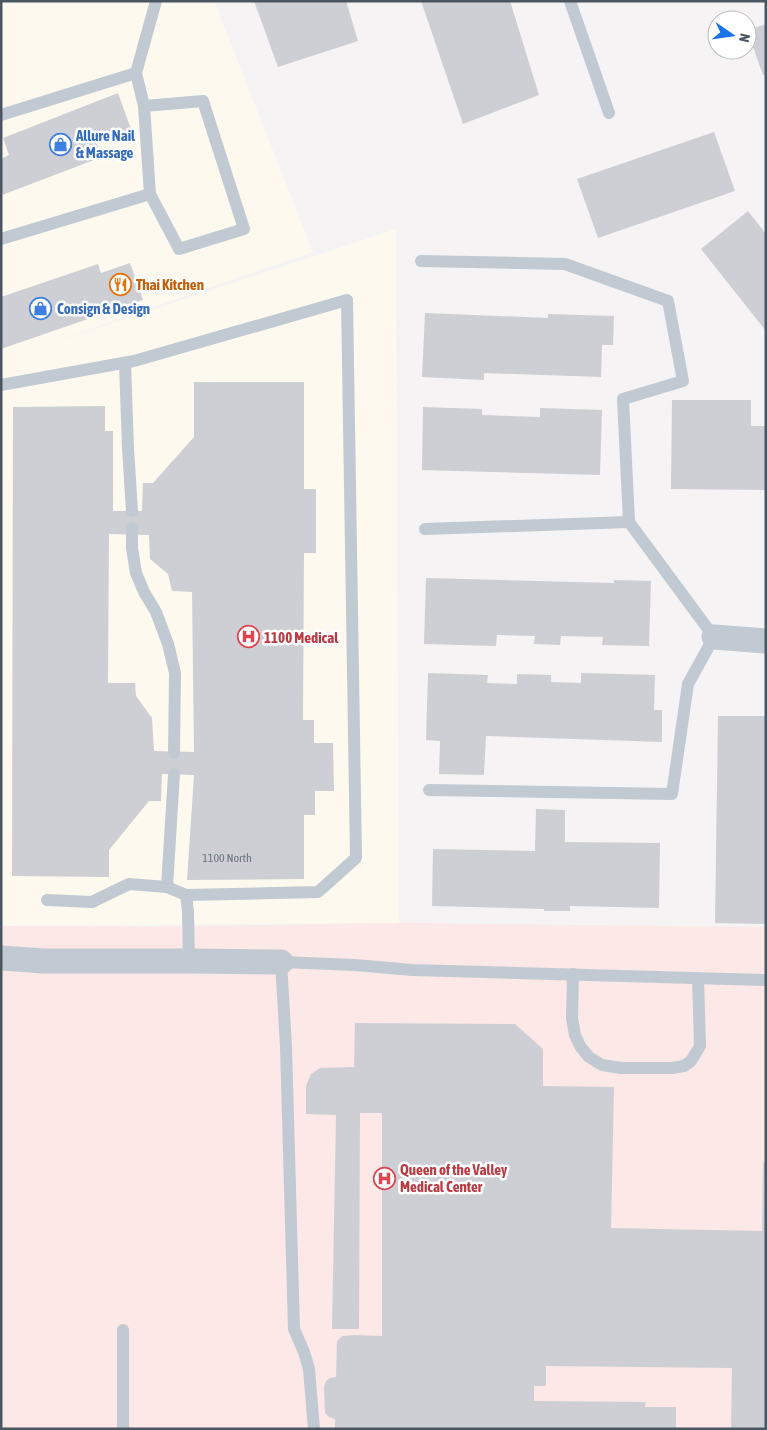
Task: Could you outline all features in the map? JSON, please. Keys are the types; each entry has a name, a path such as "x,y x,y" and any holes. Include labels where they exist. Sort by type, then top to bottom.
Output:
{"street":[{"path":"714,636 766,641"},
{"path":"1,958 44,961 281,962"}],"lane":[{"path":"144,106 203,100 244,229 179,249 150,194 144,106 136,73 156,1"},
{"path":"570,1 609,113"},
{"path":"1,115 136,73"},
{"path":"1,239 150,194"},
{"path":"421,261 565,264 668,301 683,381 623,399 628,522 714,636 688,684 672,794 429,790"},
{"path":"1,385 124,363 347,300 356,858 318,892 186,895 167,887 129,884 92,902 47,900"},
{"path":"124,363 132,511"},
{"path":"425,530 628,522"},
{"path":"132,528 132,548 136,573 144,592 156,612 168,644 175,673 174,753"},
{"path":"167,887 174,774"},
{"path":"186,895 189,961"},
{"path":"314,1429 309,1369 294,1329 286,1046 281,962 355,965 412,970 766,980"},
{"path":"573,974 572,1018 575,1035 580,1046 589,1057 602,1064 621,1068 672,1068 684,1066 691,1061 700,1046 698,978"},
{"path":"123,1330 123,1429"}],"shaded area":[{"path":"1,1 215,1 313,252 39,347 396,229 399,923 1,926"},
{"name":"Queen of the Valley Medical Center","path":"399,923 766,927 766,1429 1,1429 1,926 152,927"}],"building":[{"path":"254,1 346,1 358,41 278,67"},
{"path":"421,1 510,1 539,95 463,124"},
{"path":"766,24 766,74 763,75 757,58 757,27"},
{"path":"118,93 131,129 96,142 102,157 2,195 1,159 9,155 3,138"},
{"path":"714,132 735,191 598,238 577,179"},
{"path":"748,211 766,234 766,331 701,249"},
{"path":"130,263 143,300 1,349 1,297 98,264 101,273"},
{"path":"425,313 548,318 548,314 614,316 613,345 602,345 601,377 484,373 484,380 422,377"},
{"name":"1100 Medical","path":"194,382 304,382 304,489 316,489 316,553 304,553 303,720 314,720 314,743 333,743 334,791 315,791 315,815 304,815 304,879 187,880 194,775 162,774 161,801 149,801 109,850 109,877 12,876 13,407 105,406 105,431 113,431 113,511 142,511 143,483 153,483 194,437","holes":["109,534 149,535 150,559 168,574 172,591 192,592 194,752 154,751 152,718 136,696 135,683 108,683"]},
{"path":"672,400 751,400 751,426 766,426 766,490 671,489"},
{"path":"423,407 482,409 482,415 540,417 540,408 602,410 600,475 422,470"},
{"path":"426,578 614,583 614,580 651,581 649,646 602,645 603,637 561,636 560,645 534,644 535,636 497,635 496,646 424,644"},
{"path":"428,673 488,675 487,683 517,684 517,674 551,675 551,682 581,683 581,673 655,675 654,710 662,710 662,742 486,736 484,775 439,774 440,741 426,740"},
{"path":"718,716 766,716 766,924 715,923"},
{"path":"536,809 565,810 565,842 660,843 659,908 570,906 570,911 544,911 544,909 432,906 433,849 535,851"},
{"path":"355,1023 515,1024 543,1049 543,1086 614,1087 611,1228 762,1231 763,1163 766,1160 766,1429 731,1429 732,1368 546,1366 546,1386 534,1386 534,1401 646,1402 645,1407 676,1407 676,1429 335,1429 335,1419 325,1413 324,1387 326,1381 336,1377 337,1341 342,1336 382,1336 382,1113 360,1113 359,1329 332,1329 336,1115 306,1114 306,1086 311,1074 320,1068 354,1067"}],"place":[{"name":"Allure Nail & Massage","path":"60,144"},
{"name":"Thai Kitchen","path":"120,284"},
{"name":"Consign & Design","path":"41,308"},
{"name":"1100 Medical","path":"248,637"},
{"name":"Queen of the Valley Medical Center","path":"384,1178"}]}
